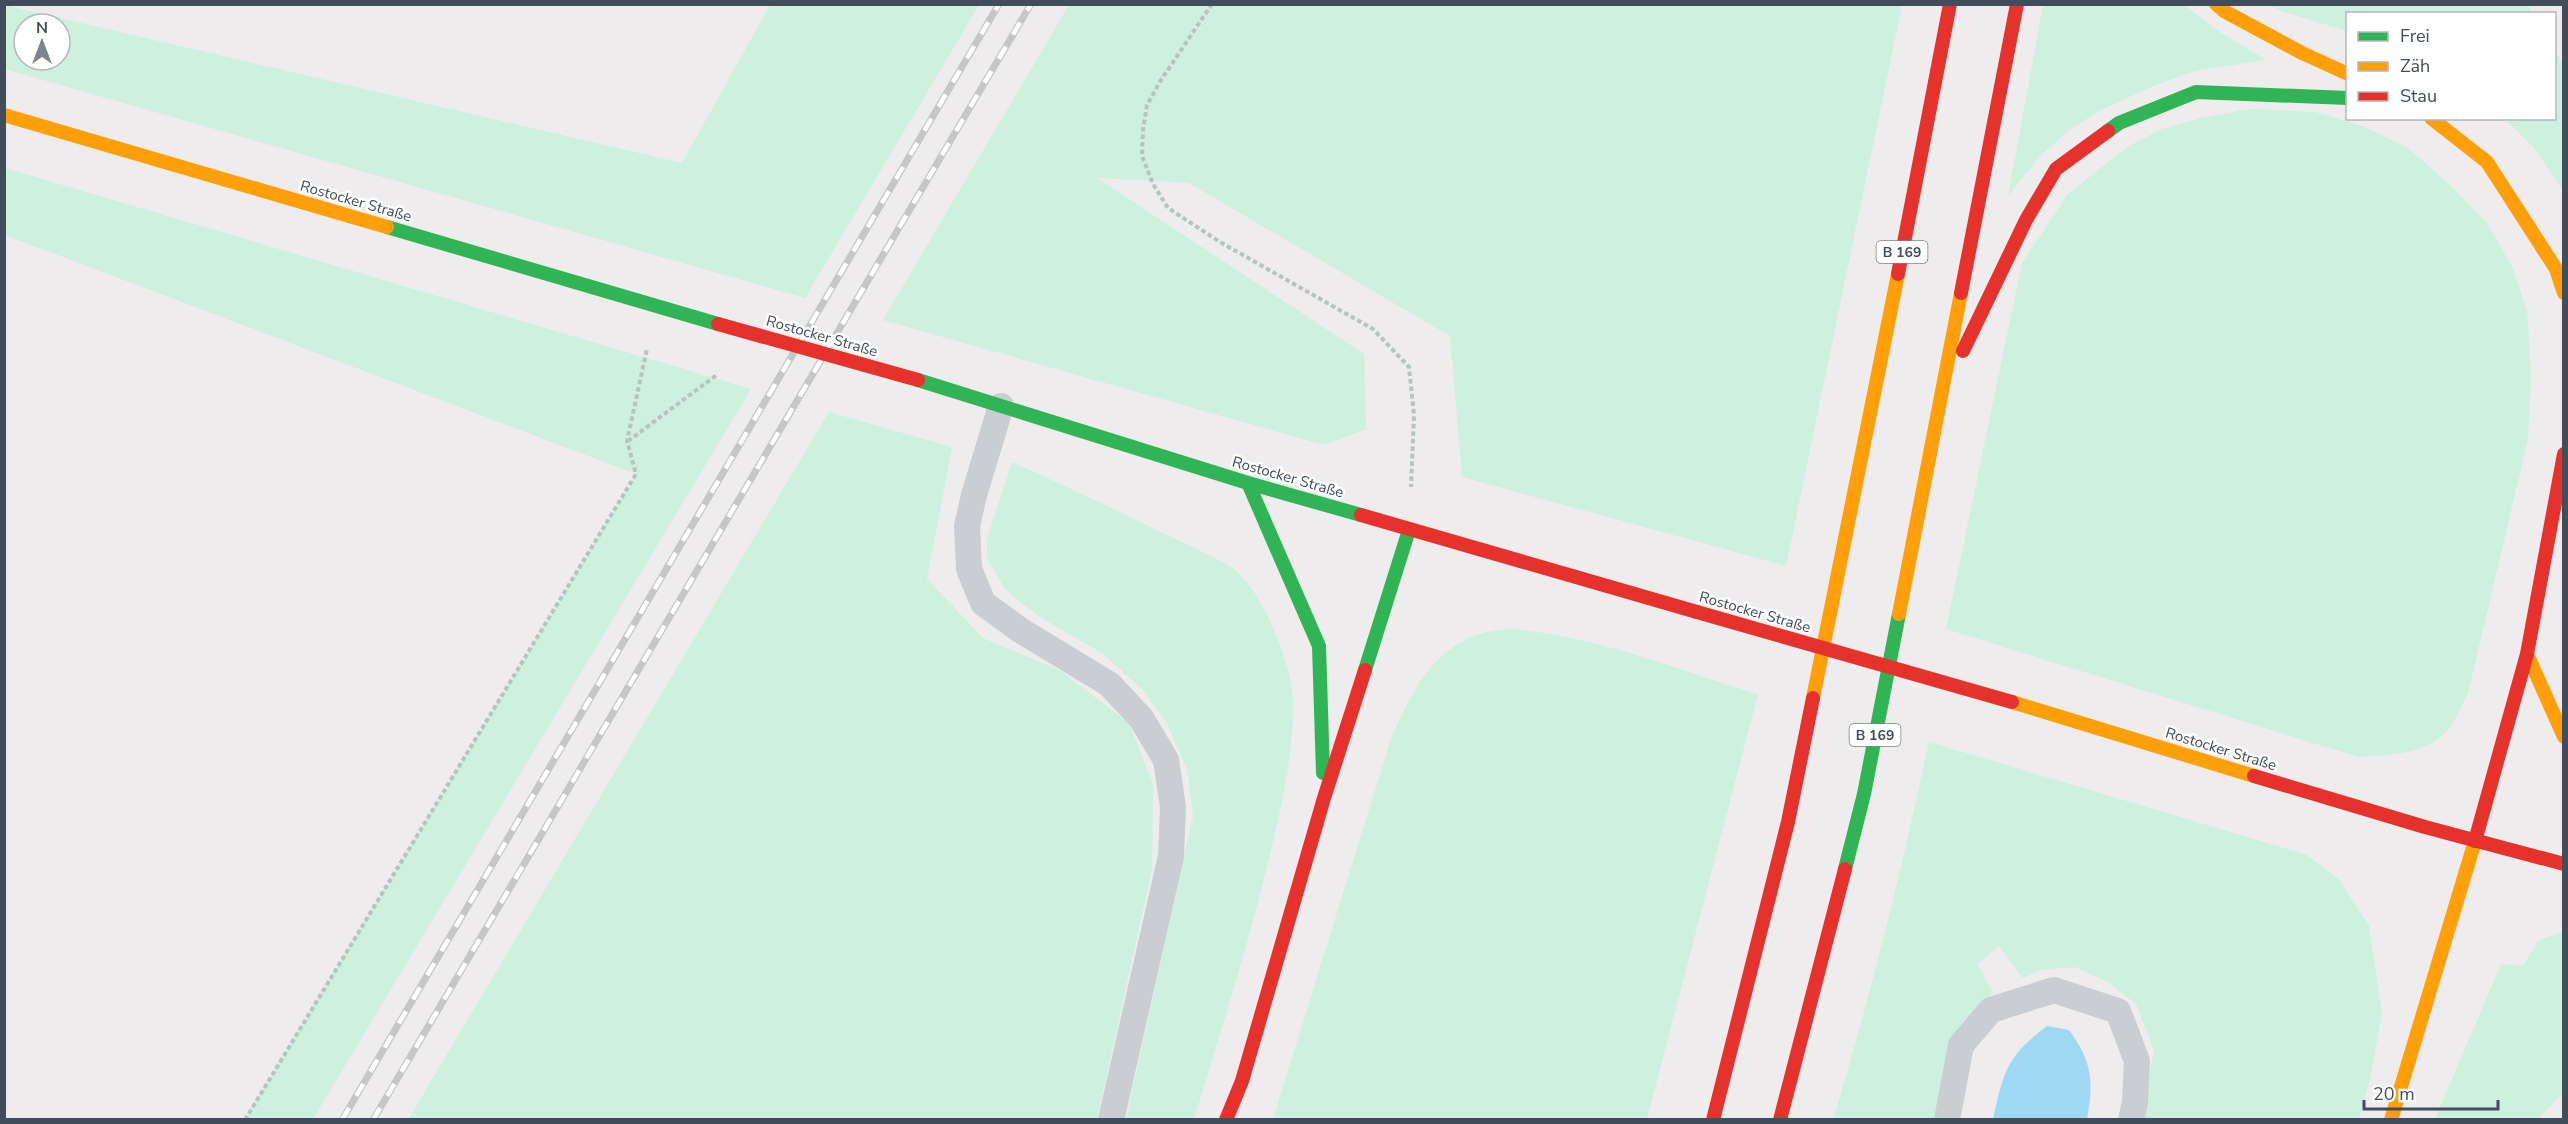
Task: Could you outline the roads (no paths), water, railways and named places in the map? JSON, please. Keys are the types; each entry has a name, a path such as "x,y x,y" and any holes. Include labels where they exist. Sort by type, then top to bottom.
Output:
{"main road":[{"name":"B 169","path":"1713,1119 1788,822 1854,500 1950,4"},
{"name":"B 169","path":"1780,1119 1793,1076 1864,794 2018,4"},
{"path":"2216,4 2224,11 2302,53 2346,73"},
{"path":"1944,391 2026,220 2056,169 2119,123 2196,92 2346,99"},
{"name":"Rostocker Straße","path":"4,115 717,324 918,380 1248,483 2012,702 2475,841 2564,864"},
{"path":"2434,120 2487,162 2556,268 2564,293"},
{"path":"2391,1119 2475,841 2527,654 2564,454"},
{"path":"1248,483 1319,646 1324,798"},
{"path":"1226,1119 1242,1081 1324,798 1409,530"},
{"path":"2527,654 2564,737"},
{"path":"1236,1119 1242,1081"}],"lane":[{"path":"1001,406 974,495 968,526 969,569 983,603 1020,630 1109,684 1141,718 1166,760 1173,807 1171,856 1111,1119"},
{"path":"1947,1119 1961,1045 1991,1010 2054,990 2118,1011 2137,1061 2135,1102 2131,1119"}],"water":[{"path":"2047,1026 2069,1030 2087,1062 2090,1093 2087,1119 1993,1119 2000,1089 2009,1066 2023,1047"}],"railway":[{"path":"342,1120 999,4"},
{"path":"373,1120 1031,4"}]}
